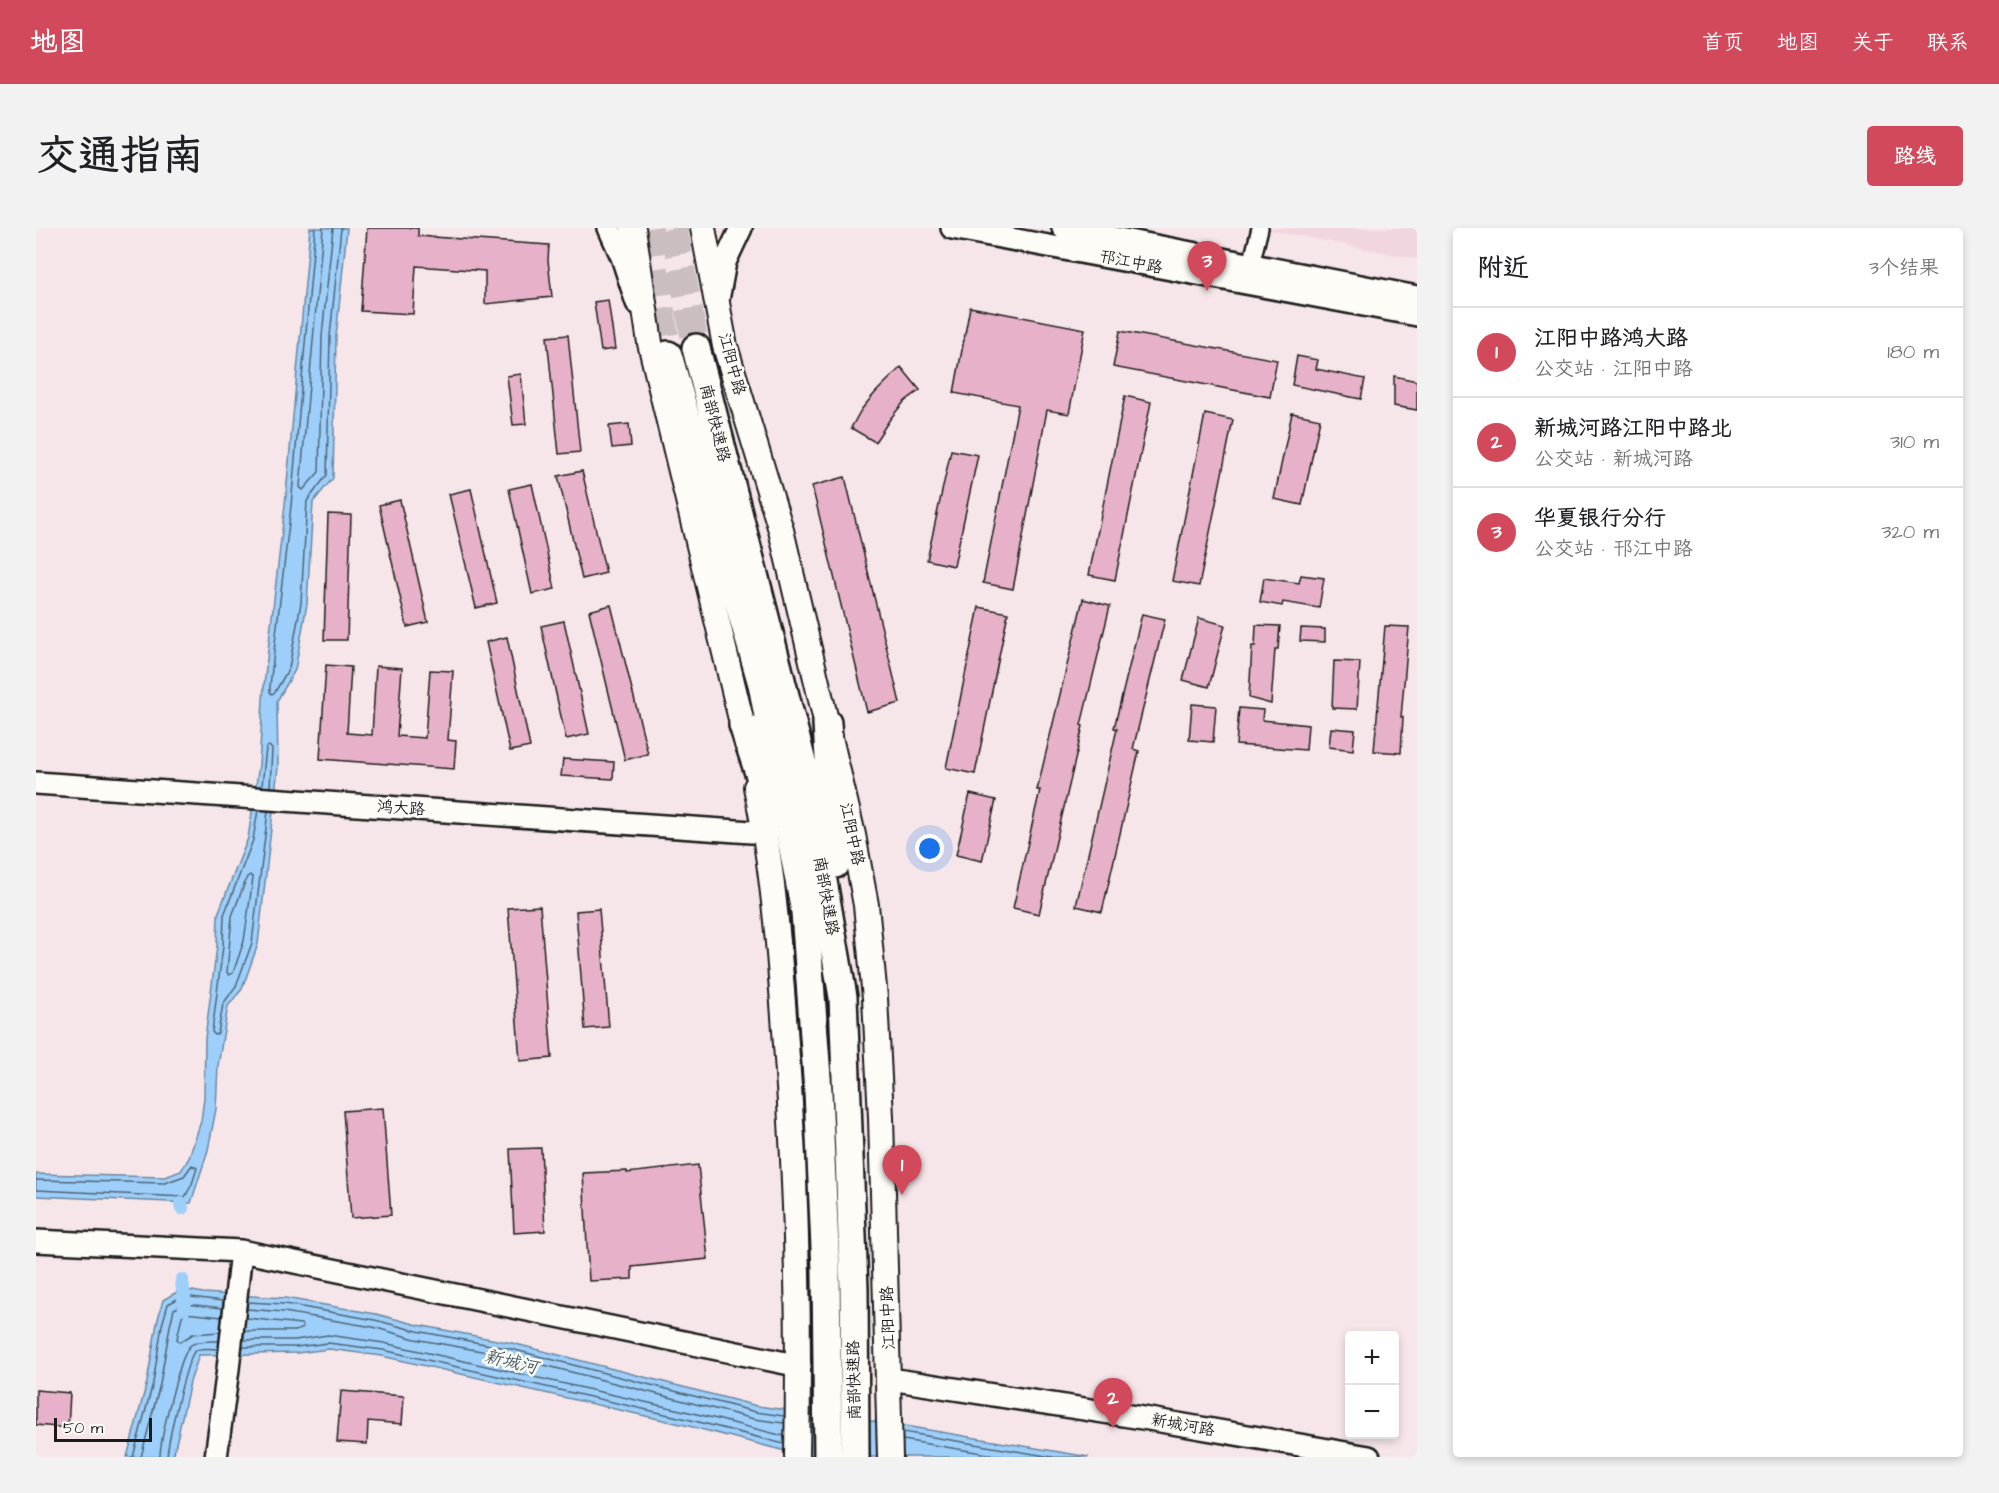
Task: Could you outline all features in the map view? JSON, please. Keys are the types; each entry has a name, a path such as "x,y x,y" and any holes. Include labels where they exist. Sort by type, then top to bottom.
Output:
{"highway":[{"name":"南部快速路","path":"696,348 803,766 843,997 853,1278 855,1457"},
{"name":"南部快速路","path":"659,349 762,684 805,912 818,1091 825,1246 828,1457"},
{"path":"827,723 843,997"},
{"path":"743,725 805,912"}],"main road":[{"path":"633,228 766,833 777,920 790,1098 800,1366 797,1457"},
{"name":"江阳中路","path":"703,228 725,346 781,530 853,835 867,905 875,998 881,1117 890,1379 890,1457"}],"street":[{"path":"609,228 659,349"},
{"path":"717,306 725,262 741,228"},
{"name":"邗江中路","path":"952,228 1417,315"},
{"name":"邗江中路","path":"1063,228 1417,297"},
{"path":"1251,265 1260,228"},
{"name":"鸿大路","path":"36,783 766,833"},
{"path":"36,1241 241,1251 800,1366"},
{"path":"216,1457 241,1251"},
{"name":"新城河路","path":"890,1379 1149,1419 1369,1457"}],"shaded area":[{"path":"1269,228 1417,228 1417,259 1269,230"}],"water":[{"path":"310,228 347,228 336,337 333,478 313,502 307,604 295,670 277,701 278,767 258,944 242,989 228,1006 218,1066 216,1109 208,1150 191,1203 36,1196 36,1174 165,1177 181,1171 189,1158 201,1121 204,1098 205,1038 217,946 218,914 248,838 259,765 264,685 285,505"},
{"name":"新城河","path":"182,1289 203,1293 285,1298 376,1314 418,1325 512,1343 757,1406 893,1424 1089,1457 846,1457 797,1454 685,1425 382,1356 329,1349 297,1353 199,1355 190,1382 173,1457 127,1457 147,1382 163,1300"}],"building":[{"path":"367,228 418,228 418,236 549,245 548,260 552,297 485,304 485,271 416,266 413,314 361,311"},
{"path":"608,300 615,349 601,351 594,302"},
{"path":"970,307 1085,329 1069,414 1047,410 1013,589 983,583 1018,405 954,393"},
{"path":"1120,331 1277,360 1270,397 1113,367"},
{"path":"568,335 580,452 559,454 547,337"},
{"path":"1297,356 1318,360 1316,369 1365,379 1361,399 1292,385"},
{"path":"901,367 920,390 904,402 875,442 851,428 861,410"},
{"path":"521,374 526,424 513,425 507,376"},
{"path":"1394,376 1417,381 1417,410 1394,406"},
{"path":"1125,396 1151,402 1115,580 1089,575"},
{"path":"1292,413 1320,419 1302,505 1274,499"},
{"path":"1205,414 1233,420 1199,586 1172,581"},
{"path":"629,424 631,446 612,448 609,426"},
{"path":"951,450 978,455 954,566 927,560"},
{"path":"582,471 606,573 582,579 558,476"},
{"path":"845,477 900,703 867,712 812,486"},
{"path":"532,484 555,589 532,594 509,489"},
{"path":"471,489 497,603 476,608 449,494"},
{"path":"400,500 428,622 407,627 379,505"},
{"path":"328,514 351,515 347,640 324,640"},
{"path":"1301,575 1324,578 1319,608 1283,602 1282,606 1260,602 1264,578 1299,583"},
{"path":"1083,599 1110,606 1039,914 1013,908 1040,790 1037,790"},
{"path":"611,605 648,754 625,760 589,611"},
{"path":"979,607 1008,613 975,774 946,768"},
{"path":"1142,614 1165,619 1133,749 1139,751 1102,912 1076,906 1117,729 1114,728"},
{"path":"1199,618 1225,625 1209,687 1183,680"},
{"path":"564,621 589,734 566,739 541,626"},
{"path":"1256,625 1280,626 1278,649 1275,649 1271,704 1249,698 1252,646 1255,646"},
{"path":"1385,626 1409,627 1401,717 1403,717 1401,753 1374,751"},
{"path":"1301,628 1325,629 1325,642 1300,641"},
{"path":"507,637 530,747 510,751 486,642"},
{"path":"1334,661 1360,662 1357,709 1332,708"},
{"path":"326,665 351,667 347,733 372,735 376,666 402,668 397,736 425,738 430,670 453,671 448,740 456,741 454,769 320,759"},
{"path":"1192,704 1216,706 1213,742 1189,740"},
{"path":"1239,708 1263,710 1262,720 1308,725 1306,750 1236,745"},
{"path":"1331,728 1355,730 1353,750 1329,747"},
{"path":"563,759 614,762 613,779 561,776"},
{"path":"970,794 996,800 982,861 956,855"},
{"path":"540,906 552,1058 520,1061 508,908"},
{"path":"599,909 609,1027 585,1029 576,911"},
{"path":"383,1108 391,1215 351,1218 343,1111"},
{"path":"541,1148 545,1231 514,1233 510,1149"},
{"path":"698,1165 708,1259 632,1267 632,1279 589,1281 583,1173 627,1171 627,1173"},
{"path":"36,1390 70,1393 68,1428 36,1425"},
{"path":"341,1391 404,1396 402,1424 368,1421 367,1444 337,1442"}],"waterway":[{"path":"181,1204 182,1208"},
{"path":"182,1280 185,1308"}],"tunnel":[{"path":"649,228 668,355"},
{"path":"674,228 696,348"}],"place":[{"name":"华夏银行分行","path":"1207,291"},
{"name":"江阳中路鸿大路","path":"902,1195"},
{"name":"新城河路江阳中路北","path":"1113,1428"}]}
